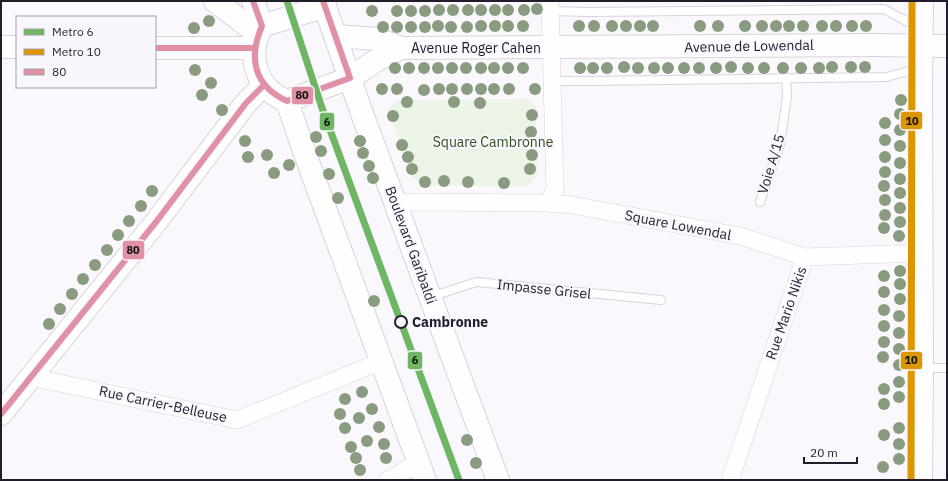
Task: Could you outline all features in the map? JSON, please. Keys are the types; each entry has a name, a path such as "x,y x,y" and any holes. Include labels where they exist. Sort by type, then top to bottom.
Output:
{"main road":[{"path":"215,1 258,36"},
{"path":"254,1 258,36 255,67 264,85 276,96 287,101 422,471"},
{"path":"921,480 922,1"},
{"path":"156,48 258,36 325,3"},
{"name":"Boulevard Garibaldi","path":"325,3 335,36 395,203 498,480"},
{"name":"Avenue Roger Cahen","path":"335,36 378,39 401,48 551,48"},
{"name":"Avenue de Lowendal","path":"551,48 875,45 922,37 947,46"},
{"path":"1,47 16,47"},
{"name":"Avenue Roger Cahen","path":"287,101 350,78 377,60 401,48"},
{"path":"1,414 156,222 246,103 264,85"}],"street":[{"path":"548,203 555,190 550,6"},
{"name":"Square Lowendal","path":"395,203 548,203 572,205 740,236 805,257"},
{"name":"Rue Mario Nikis","path":"730,480 805,257 921,253"},
{"name":"Rue Carrier-Belleuse","path":"30,377 237,420 382,361"},
{"path":"388,480 422,471"}],"lane":[{"name":"Avenue de Lowendal","path":"550,6 596,12 884,9 922,37"},
{"path":"552,81 886,77 921,68"},
{"name":"Voie A/15","path":"760,202 780,144 787,97 786,78"},
{"name":"Impasse Grisel","path":"430,297 477,282 661,300"},
{"path":"922,368 947,368"}],"green space":[{"name":"Square Cambronne","path":"527,99 536,107 537,177 527,187 422,185 412,177 388,110 396,100"}],"metro line":[{"name":"6","path":"287,1 322,108 459,480"},
{"name":"10","path":"911,480 912,1"}],"transit line":[{"name":"80","path":"253,1 262,26 255,49 257,70 267,87 276,95 287,101 350,78 323,1"},
{"name":"80","path":"156,48 254,48"},
{"name":"80","path":"1,414 156,222 246,103 264,85"}],"place":[{"name":"Cambronne","path":"401,322"}]}
